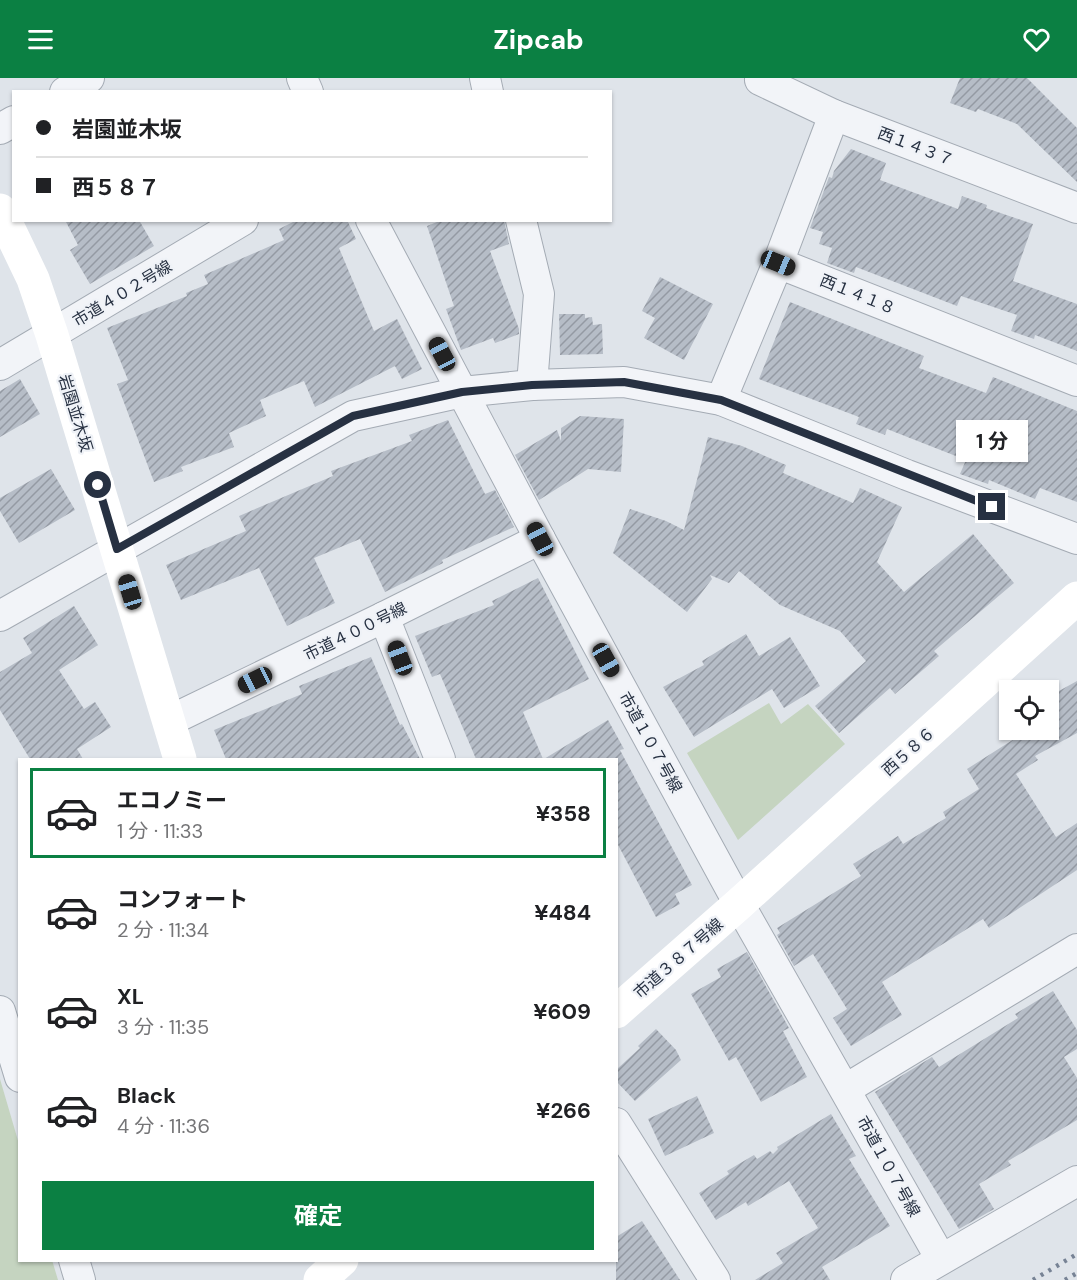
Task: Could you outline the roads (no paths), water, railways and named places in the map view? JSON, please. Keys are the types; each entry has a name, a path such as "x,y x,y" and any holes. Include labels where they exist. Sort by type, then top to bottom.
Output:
{"street":[{"path":"68,90 89,78"},
{"name":"西１４３７","path":"760,78 759,80 834,115 1077,208"},
{"path":"721,400 778,263 834,115"},
{"name":"岩園並木坂","path":"0,210 33,279 52,335 180,758"},
{"name":"市道４０２号線","path":"0,366 240,222"},
{"name":"市道１０７号線","path":"372,222 540,539 739,904 941,1259"},
{"path":"521,222 539,294 532,385"},
{"name":"西１４１８","path":"778,263 1077,381"},
{"path":"0,616 353,416 462,392 532,385 624,382 721,400 907,475 1077,538"},
{"name":"市道４００号線","path":"169,722 540,539"},
{"name":"西５８６","path":"739,904 1077,598"},
{"path":"384,617 440,758"},
{"name":"市道３８７号線","path":"618,1010 739,904"},
{"path":"846,1089 1077,949"},
{"path":"0,1011 18,1070"},
{"path":"618,1126 715,1280"},
{"path":"906,1280 1077,1182"},
{"path":"75,1262 80,1280"}],"railway":[{"path":"1033,1280 1077,1254"},
{"path":"1065,1280 1077,1273"}]}
